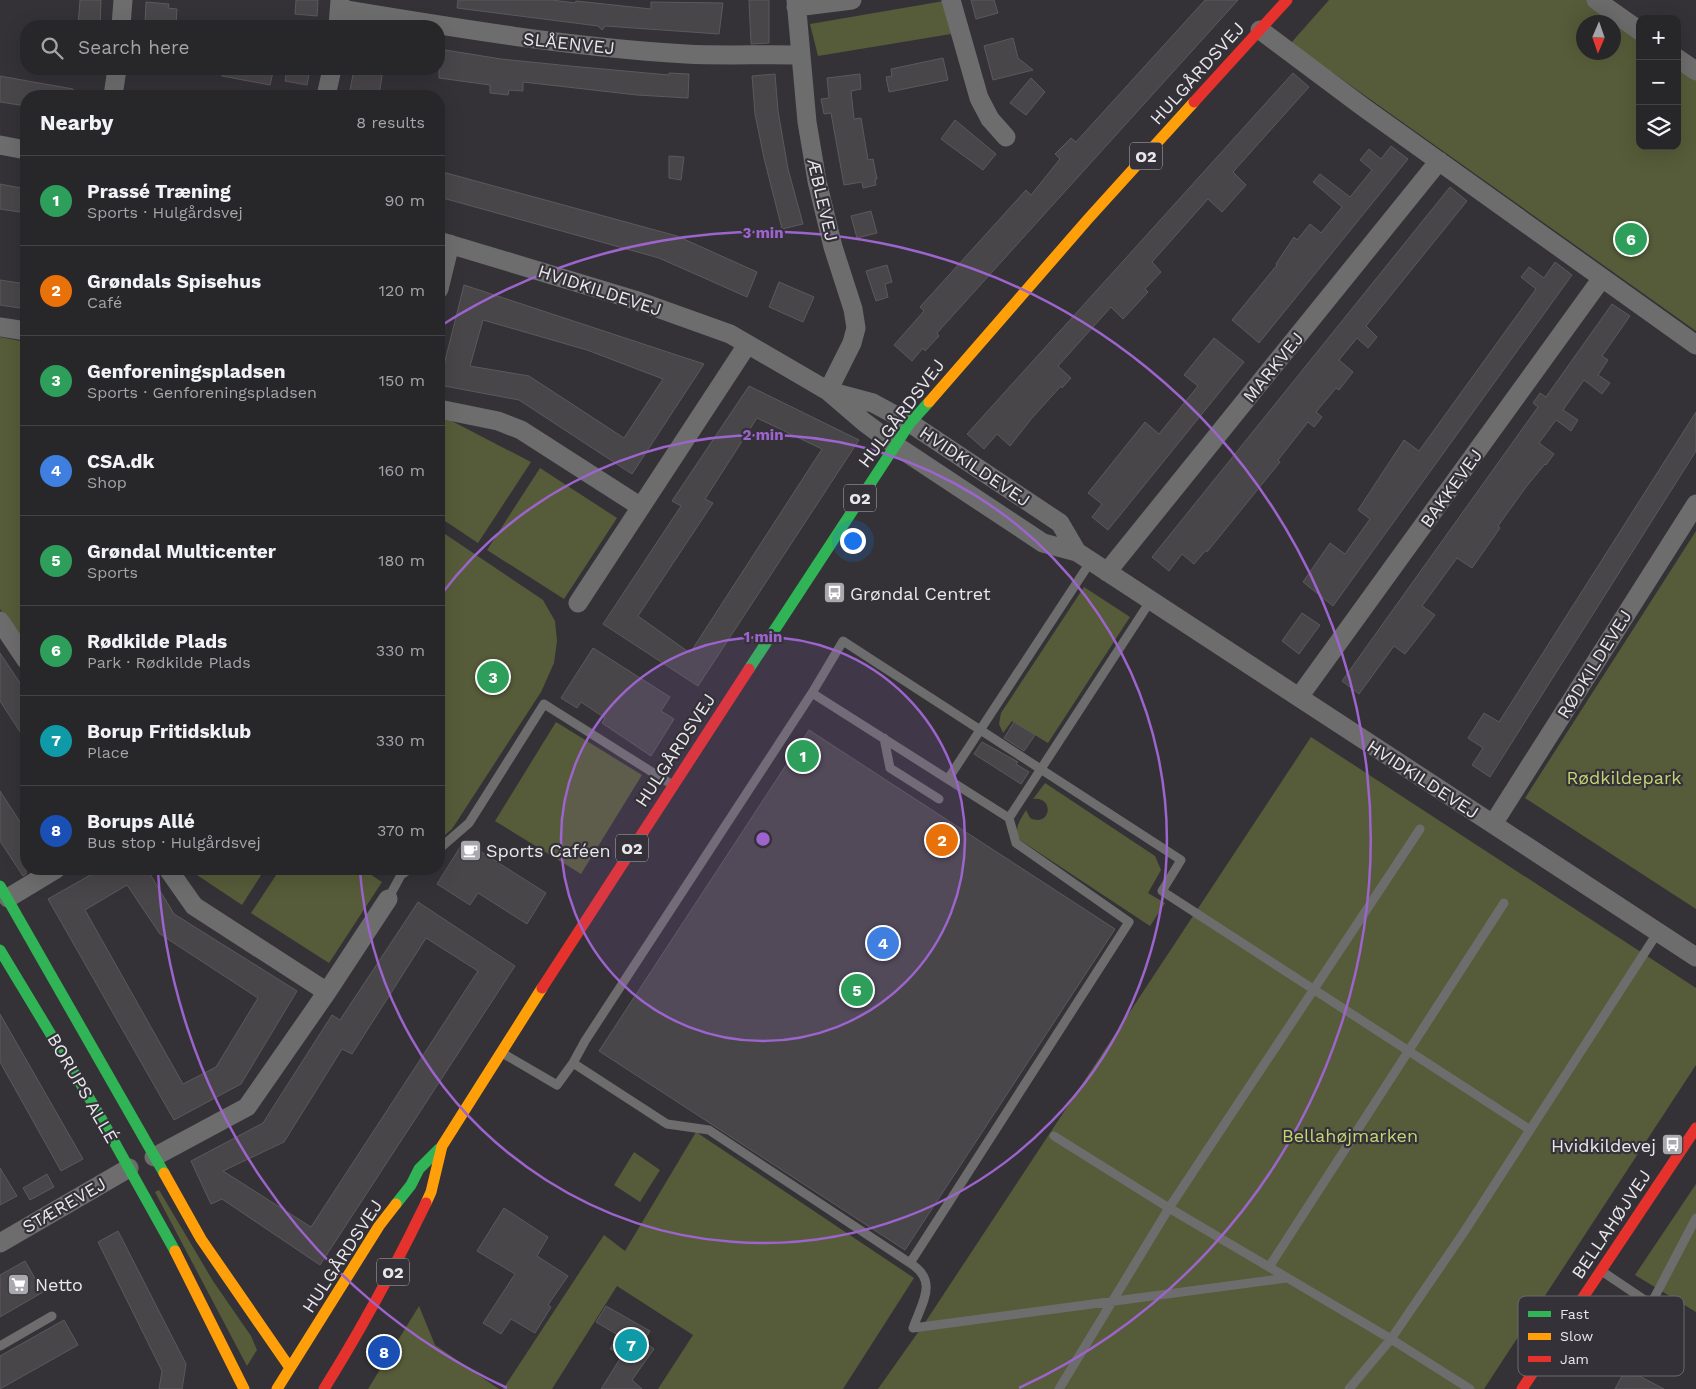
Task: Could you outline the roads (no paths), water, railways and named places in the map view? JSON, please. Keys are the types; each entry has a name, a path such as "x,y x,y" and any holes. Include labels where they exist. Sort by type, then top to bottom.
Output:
{"main road":[{"name":"HULGÅRDSVEJ","path":"277,1389 379,1226 411,1185 419,1169 442,1146 500,1052 910,423 1088,219 1287,0"},
{"name":"BORUPS ALLÉ","path":"4,892 201,1239 298,1380"},
{"name":"BORUPS ALLÉ","path":"0,950 64,1052 129,1168 244,1389"},
{"name":"BELLAHØJVEJ","path":"1584,1296 1696,1128"},
{"name":"HULGÅRDSVEJ","path":"324,1389 365,1323 395,1268 431,1192 442,1146"},
{"path":"395,1225 411,1185"},
{"path":"283,1389 290,1368"},
{"name":"BELLAHØJVEJ","path":"1522,1389 1531,1376"}],"street":[{"path":"121,20 123,0"},
{"path":"796,4 852,0"},
{"path":"951,0 979,98 990,119 1006,137"},
{"path":"1596,0 1636,28"},
{"name":"ÆBLEVEJ","path":"796,4 799,55 807,122 817,181 833,247 854,309 856,328 852,343 828,391"},
{"name":"SLÅENVEJ","path":"339,12 393,20"},
{"name":"SLÅENVEJ","path":"445,28 591,46 687,54 799,55"},
{"path":"1260,30 1696,345"},
{"path":"1680,60 1696,71"},
{"path":"114,90 116,75"},
{"path":"327,90 331,75"},
{"path":"0,145 20,149"},
{"name":"MARKVEJ","path":"1107,572 1439,161"},
{"name":"HVIDKILDEVEJ","path":"445,242 635,300 730,334 828,391 895,445 1043,543 1084,557 1696,957"},
{"name":"BAKKEVEJ","path":"1300,698 1602,278"},
{"path":"0,327 20,331"},
{"path":"578,603 747,345"},
{"name":"HVIDKILDEVEJ","path":"828,391 873,403 910,423 1060,523 1084,557"},
{"path":"445,410 498,420 521,430 641,507"},
{"name":"RØDKILDEVEJ","path":"1494,824 1696,504"},
{"path":"0,621 20,651"},
{"name":"BORUPS ALLÉ","path":"4,892 42,875"},
{"path":"172,875 194,906 328,992"},
{"path":"154,1156 247,1107 328,992 388,899"},
{"name":"STÆREVEJ","path":"0,1243 129,1168"}],"lane":[{"path":"948,780 1084,557"},
{"path":"1009,818 1151,600"},
{"path":"500,1052 557,1084 573,1063 591,1032 812,693 843,641 1182,860 1162,891 1315,988 1529,1129"},
{"path":"812,693 1009,818 1016,843 1129,922 910,1262"},
{"path":"445,844 469,824 544,704 673,785"},
{"path":"884,738 890,768 939,799"},
{"path":"1059,1389 1169,1208 1420,829"},
{"path":"388,899 401,875"},
{"path":"1269,1267 1504,903"},
{"path":"1350,1389 1392,1339 1464,1232 1658,932"},
{"path":"573,1063 667,1124 709,1130 921,1270 925,1277 927,1288 913,1328 1287,1278"},
{"path":"1054,1136 1169,1208 1392,1339 1470,1389"},
{"path":"1655,1296 1696,1218"},
{"path":"1601,1270 1639,1296"},
{"path":"0,1346 52,1316"}],"place":[{"name":"Rødkilde Plads","path":"1631,239"},
{"name":"Grøndal Centret","path":"834,593"},
{"name":"Genforeningspladsen","path":"493,677"},
{"name":"Prassé Træning","path":"803,756"},
{"name":"Grøndals Spisehus","path":"942,840"},
{"name":"Sports Caféen","path":"470,850"},
{"name":"CSA.dk","path":"883,943"},
{"name":"Grøndal Multicenter","path":"857,990"},
{"name":"Hvidkildevej","path":"1672,1145"},
{"name":"Netto","path":"19,1284"},
{"name":"Borup Fritidsklub","path":"631,1345"},
{"name":"Borups Allé","path":"384,1352"}],"park label":[{"name":"Rødkildepark","path":"1624,777"},
{"name":"Bellahøjmarken","path":"1350,1135"}]}
